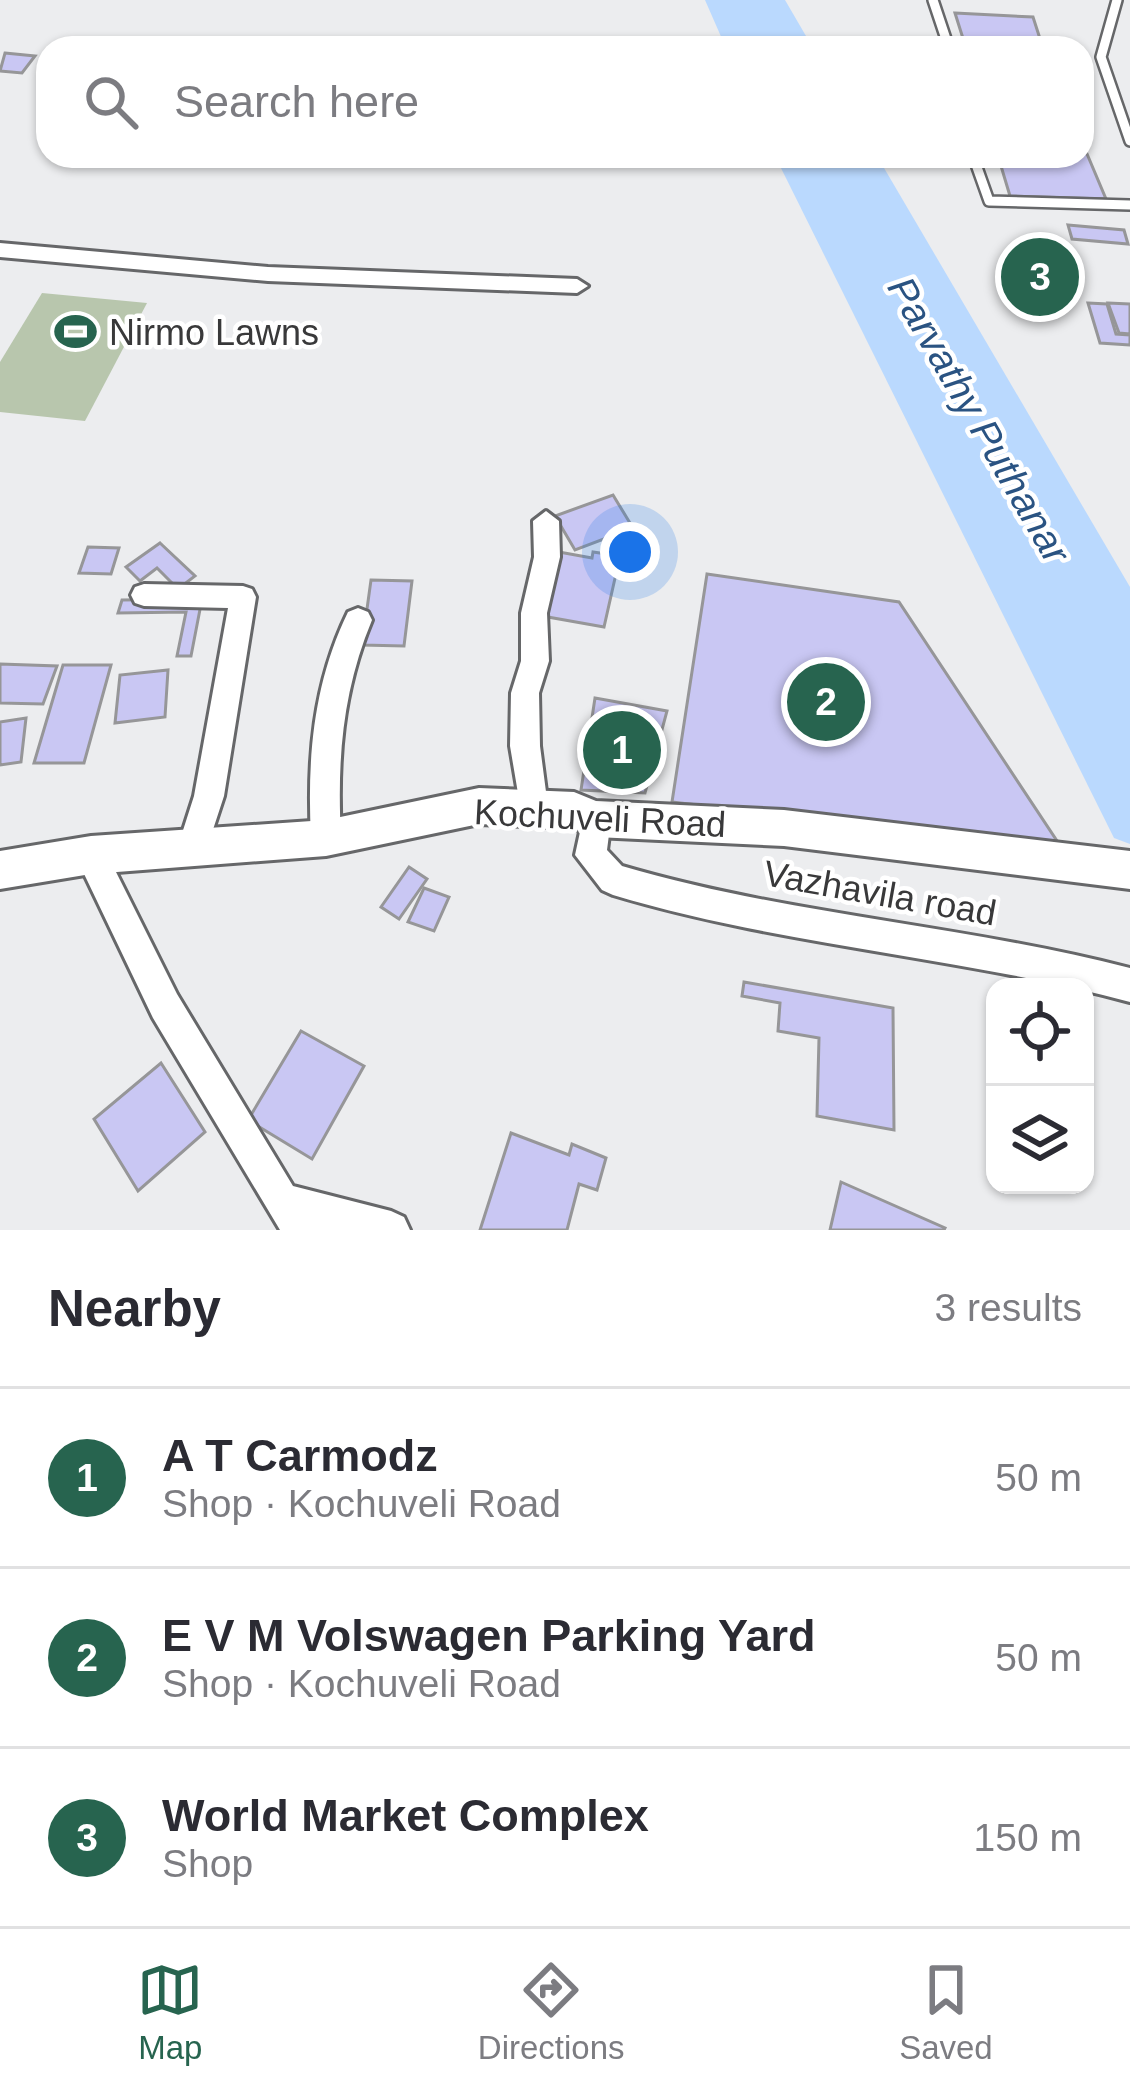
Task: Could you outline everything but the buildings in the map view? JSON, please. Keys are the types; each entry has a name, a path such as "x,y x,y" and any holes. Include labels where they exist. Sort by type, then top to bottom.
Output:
{"street":[{"path":"0,250 268,274 578,286"},
{"path":"533,807 525,746 525,693 535,661 534,613 547,557 546,521"},
{"path":"144,595 243,596 209,796 194,846"},
{"path":"326,838 322,764 334,671 358,620"},
{"name":"Kochuveli Road","path":"0,870 91,855 326,838 479,806 574,810 596,819 784,828 1130,870"},
{"name":"Vazhavila road","path":"596,819 591,855 613,879 794,921 1035,960 1130,985"},
{"path":"91,855 166,1006 292,1216 391,1230"}],"lane":[{"path":"933,0 945,36"},
{"path":"1123,1 1100,57 1130,141"},
{"path":"977,168 989,200 1130,205"}],"green space":[{"name":"Nirmo Lawns","path":"42,293 147,303 85,421 0,412 0,362"}],"water":[{"path":"705,0 785,0 806,36 721,36"},
{"name":"Parvathy Puthanar","path":"781,168 884,168 1130,587 1130,844 1114,838"}],"place":[{"name":"World Market Complex","path":"1040,277"},
{"name":"Nirmo Lawns","path":"75,332"},
{"name":"E V M Volswagen Parking Yard","path":"826,702"},
{"name":"A T Carmodz","path":"622,750"}]}
